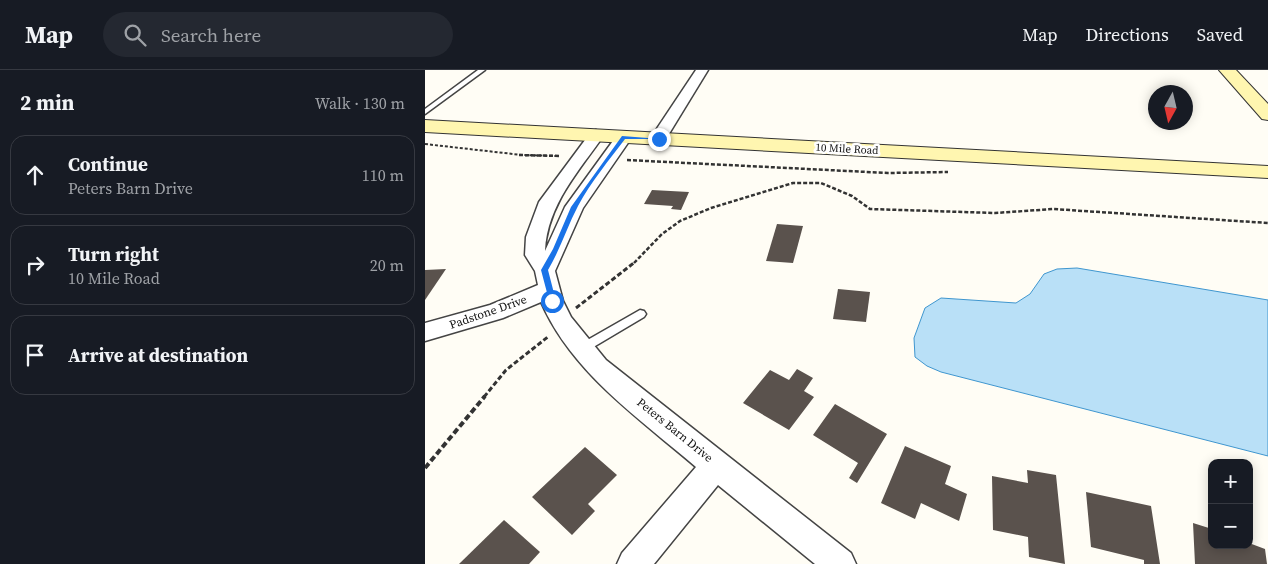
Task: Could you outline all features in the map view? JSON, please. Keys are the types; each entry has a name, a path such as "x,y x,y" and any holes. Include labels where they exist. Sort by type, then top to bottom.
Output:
{"main road":[{"path":"1227,70 1268,115"},
{"name":"10 Mile Road","path":"425,126 1268,172"}],"street":[{"path":"659,139 702,70"},
{"name":"Peters Barn Drive","path":"595,135 548,202 536,237 535,255 547,280 561,323 597,367 717,464 741,486 840,564"},
{"path":"547,280 556,249 574,207 624,137"},
{"name":"Padstone Drive","path":"425,332 495,312 547,280"},
{"path":"633,564 717,464"}],"lane":[{"path":"425,112 482,70"},
{"path":"581,349 640,314"}],"path":[{"path":"425,144 522,155 580,157"},
{"path":"607,159 888,173 952,172"},
{"path":"425,468 506,370 538,347 587,296 625,271 652,242 669,228 706,210 793,183 821,183 852,196 870,209 995,213 1053,208 1268,223"}],"water":[{"path":"1077,268 1268,300 1268,456 941,372 927,366 915,357 914,338 925,308 941,298 1016,303 1030,294 1044,274 1057,269"}],"building":[{"path":"652,190 689,192 681,210 671,209 673,206 644,204"},
{"path":"777,224 803,226 793,263 766,261"},
{"path":"446,269 425,300 425,270"},
{"path":"838,289 870,292 866,322 833,319"},
{"path":"797,369 813,378 804,391 814,397 789,430 743,403 770,370 789,380"},
{"path":"835,404 887,434 857,483 849,478 858,463 813,435"},
{"path":"905,446 951,466 945,484 967,494 959,521 921,503 915,519 881,503"},
{"path":"585,447 617,475 588,504 595,511 572,535 532,497"},
{"path":"1027,470 1056,475 1065,564 1029,557 1028,537 993,530 992,476 1028,483"},
{"path":"1086,492 1151,506 1160,564 1144,564 1144,560 1091,547"},
{"path":"504,520 540,552 529,564 459,564"},
{"path":"1193,523 1208,528 1208,549 1253,549 1253,544 1265,549 1267,564 1195,564"}],"route":[{"path":"552,301 545,270 574,207 585,188 624,137 659,139"}]}
